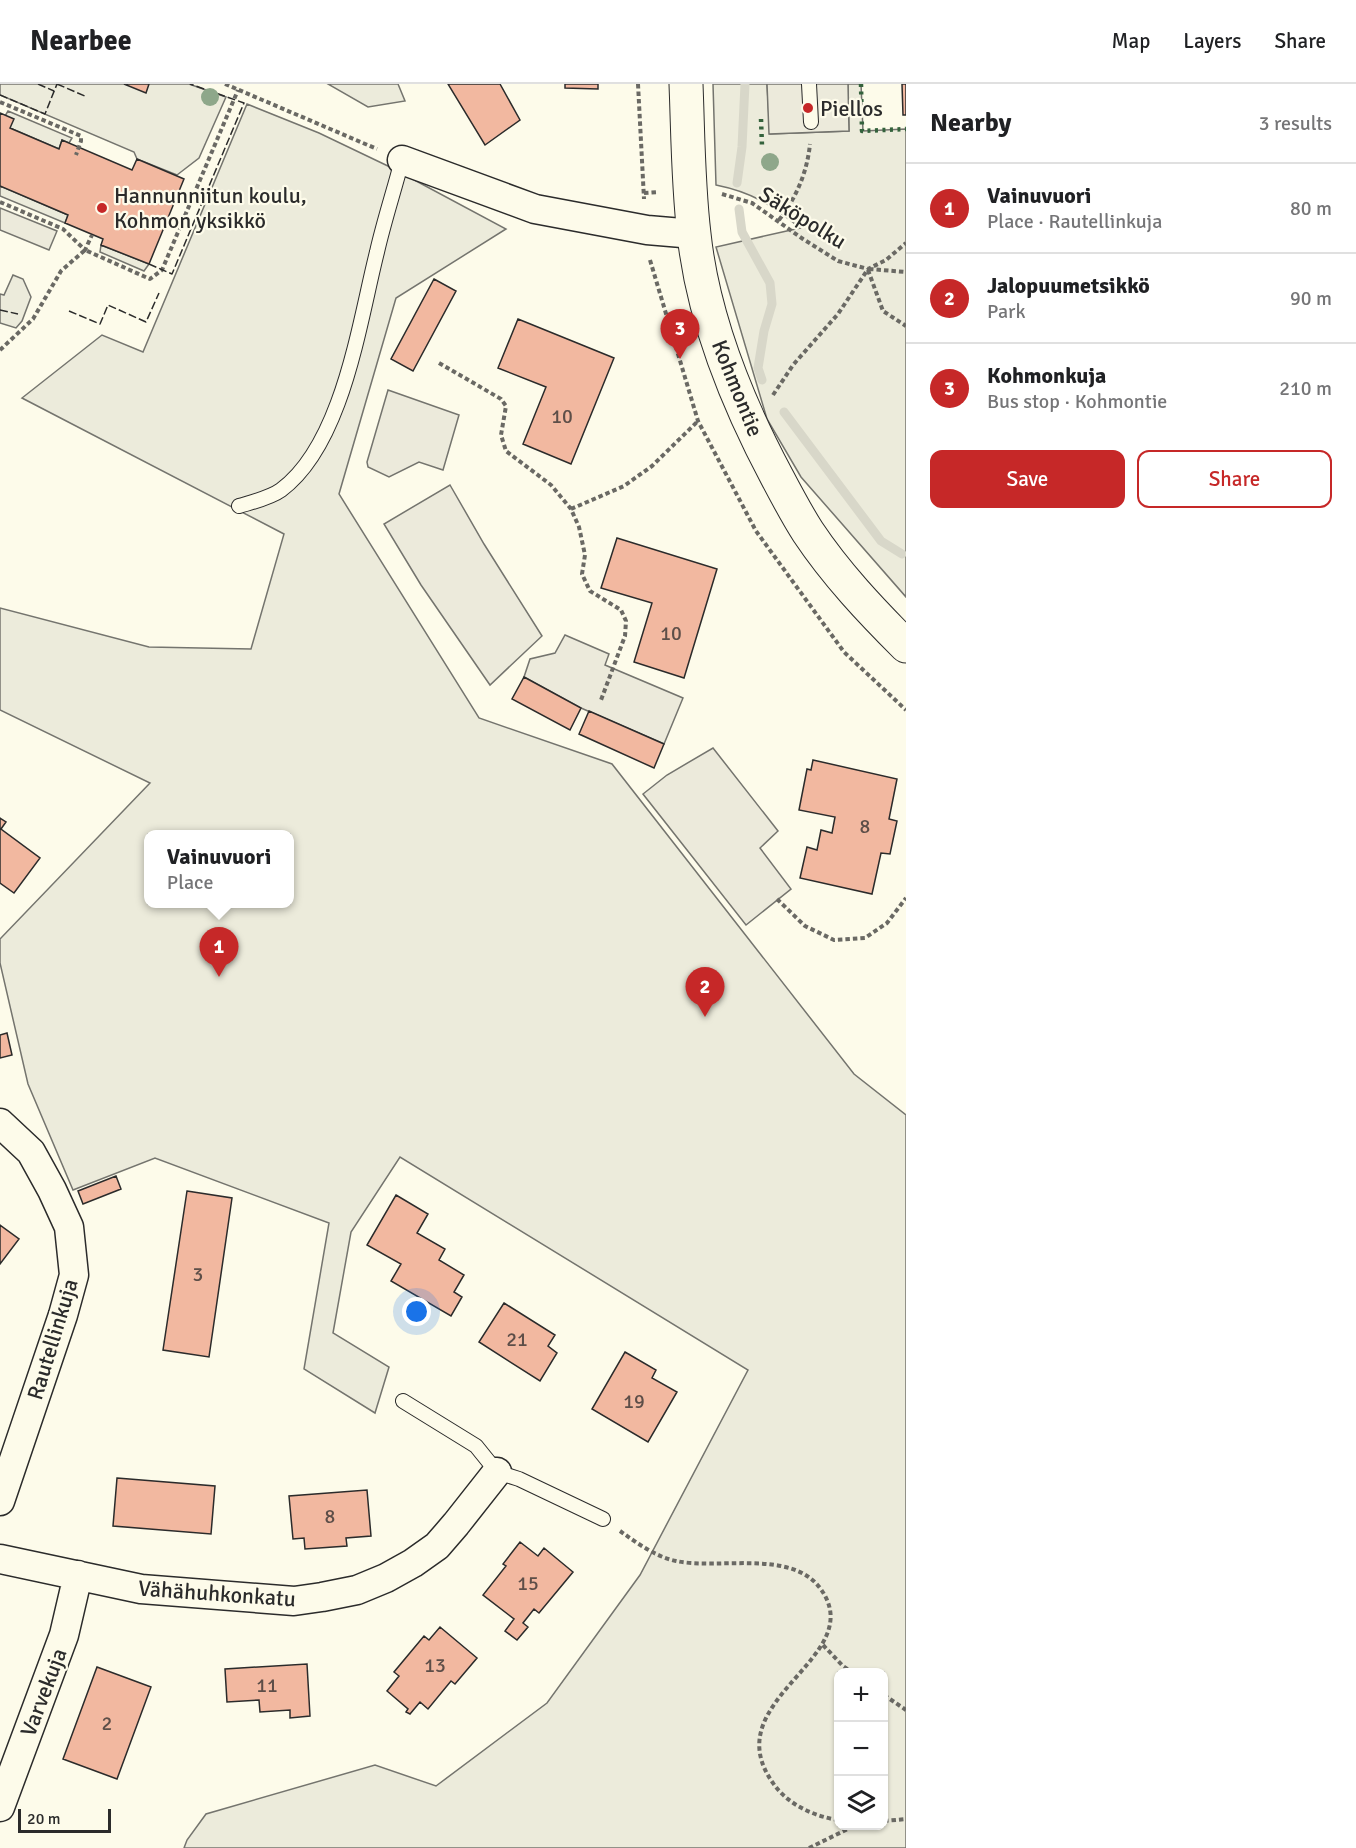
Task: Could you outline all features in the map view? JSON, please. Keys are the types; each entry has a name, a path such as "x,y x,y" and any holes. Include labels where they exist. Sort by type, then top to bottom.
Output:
{"street":[{"name":"Kohmontie","path":"686,84 694,234 722,355 755,437 795,511 823,553 858,596 906,646"},
{"path":"402,160 535,209 647,230 694,234"},
{"name":"Rautellinkuja","path":"0,1123 32,1152 52,1190 69,1227 74,1275 63,1315 0,1502"},
{"name":"Vähähuhkonkatu","path":"0,1559 141,1589 294,1601 357,1590 413,1563 437,1545 497,1472"},
{"name":"Varvekuja","path":"0,1807 64,1635 78,1575"}],"lane":[{"path":"809,84 811,122"},
{"path":"239,506 280,492 315,453 333,416 366,306 377,252 402,160"},
{"path":"403,1401 476,1446 497,1472 519,1479 603,1519"}],"path":[{"path":"225,84 402,160"},
{"path":"638,84 644,209"},
{"path":"0,202 63,229 85,250 150,279 162,270 238,90"},
{"path":"0,103 81,136 76,155"},
{"path":"779,220 792,203 806,170 811,122"},
{"path":"644,193 667,191"},
{"name":"Säköpolku","path":"719,193 752,202 838,261 868,269 906,272"},
{"path":"167,221 180,226"},
{"path":"0,350 33,319 61,271 85,250 92,235"},
{"path":"770,401 793,365 837,314 868,269 886,260 906,243"},
{"path":"868,269 883,311 906,326"},
{"path":"440,363 501,399 506,406 501,435 506,451 551,485 571,509 579,527 585,555 582,574 590,591 621,610 626,621 625,636 601,700"},
{"path":"571,509 624,486 652,466 698,421"},
{"path":"777,899 805,926 834,940 866,938 887,923 906,898"},
{"path":"603,1519 642,1547 674,1561 698,1564 749,1563 802,1572 820,1587 830,1606 830,1626 823,1645 776,1700 761,1727 758,1748 763,1770 781,1795 805,1810 834,1819"},
{"path":"823,1645 846,1668"},
{"path":"888,1698 906,1710"},
{"path":"888,1821 906,1819"},
{"path":"809,1848 846,1830"}],"shaded area":[{"path":"0,84 189,84 226,97 199,158 177,175 137,159 134,152 0,95"},
{"path":"328,84 398,84 405,101 368,107"},
{"path":"713,84 767,84 770,134 849,131 848,84 861,84 863,131 906,129 906,597 801,477 767,419 716,247 800,228 761,200 740,191 716,185"},
{"name":"Piellos","path":"767,84 848,84 849,131 769,134"},
{"path":"247,104 319,133 390,167 506,229 396,298 339,494 479,718 612,764 854,1074 906,1115 906,1848 184,1848 187,1840 206,1814 375,1765 436,1786 547,1703 640,1575 748,1370 400,1157 351,1232 333,1333 389,1367 375,1413 304,1369 329,1223 155,1158 73,1190 28,1084 0,963 0,939 150,783 0,710 0,608 149,647 251,649 284,534 22,398 102,335 143,352"},
{"path":"8,111 72,138 69,143 62,140 59,149 10,128 5,116"},
{"path":"0,186 68,215 65,223 0,196"},
{"path":"0,208 57,231 49,250 0,230"},
{"path":"101,245 149,264 144,271 100,252"},
{"path":"13,275 23,279 31,297 22,321 16,328 0,323 0,294 4,295"},
{"path":"388,390 459,415 443,470 419,462 389,477 368,467 367,462"},
{"path":"450,485 542,636 490,685 421,585 384,524"},
{"path":"565,635 609,654 605,665 683,698 664,744 581,708 524,677 530,659 555,653"},
{"path":"713,748 778,831 760,848 791,889 746,925 643,794 667,775"}],"building":[{"path":"124,84 149,84 146,93"},
{"path":"448,84 500,84 520,120 485,145"},
{"path":"565,84 598,84 598,89 565,88"},
{"path":"902,84 906,84 906,115 903,115"},
{"path":"0,113 14,119 10,128 59,149 62,140 132,170 137,159 184,179 149,264 101,245 103,239 65,223 68,215 0,186"},
{"path":"434,279 456,291 413,371 391,359"},
{"path":"518,319 614,358 571,464 523,444 546,387 498,368"},
{"path":"617,538 717,569 684,678 634,662 652,603 601,588"},
{"path":"524,677 581,708 570,730 512,699"},
{"path":"589,711 664,744 654,768 579,734"},
{"path":"813,760 897,779 889,819 897,821 890,854 881,853 872,894 800,878 807,847 817,850 821,830 832,833 835,817 799,810 807,769 811,770"},
{"path":"0,818 6,822 1,829 40,858 14,893 0,883"},
{"path":"7,1033 12,1055 0,1058 0,1035"},
{"path":"116,1176 121,1189 83,1204 78,1191"},
{"path":"187,1191 232,1198 209,1357 163,1350"},
{"path":"396,1195 428,1214 417,1233 445,1249 439,1260 464,1275 454,1292 462,1297 451,1316 391,1281 401,1264 367,1245"},
{"path":"0,1225 19,1239 0,1264"},
{"path":"504,1303 555,1335 548,1346 557,1353 540,1381 479,1342"},
{"path":"625,1352 656,1370 652,1378 677,1392 648,1442 592,1409"},
{"path":"117,1478 215,1486 211,1534 113,1526"},
{"path":"367,1490 371,1536 346,1538 347,1546 305,1549 304,1538 293,1539 289,1496"},
{"path":"520,1542 538,1556 544,1548 573,1572 539,1613 534,1609 523,1623 528,1627 517,1640 505,1631 514,1619 483,1595 506,1566 503,1564"},
{"path":"440,1627 477,1658 455,1684 451,1681 428,1709 420,1702 410,1714 406,1712 408,1709 387,1691 399,1676 394,1672 424,1636 429,1640"},
{"path":"307,1664 310,1716 290,1718 290,1710 260,1712 259,1700 227,1702 225,1669"},
{"path":"97,1667 151,1687 117,1779 63,1759"}],"waterway":[{"path":"737,183 742,147 745,84"},
{"path":"739,209 742,232 770,283 772,304 764,331 758,368 762,380"},
{"path":"784,412 881,541 902,554"}],"hedge":[{"path":"861,84 862,131 906,129"},
{"path":"761,119 762,146"}],"fence":[{"path":"38,84 54,91"},
{"path":"57,84 87,97"},
{"path":"0,95 45,114 57,84"},
{"path":"149,264 172,274 244,103 190,84"},
{"path":"69,311 100,324 108,305 146,322 159,293"},
{"path":"0,310 18,314"}],"place":[{"name":"Piellos","path":"808,108"},
{"name":"Hannunniitun koulu, Kohmon yksikkö","path":"102,208"},
{"name":"Kohmonkuja","path":"680,359"},
{"name":"Vainuvuori","path":"219,977"},
{"name":"Jalopuumetsikkö","path":"705,1017"}]}
